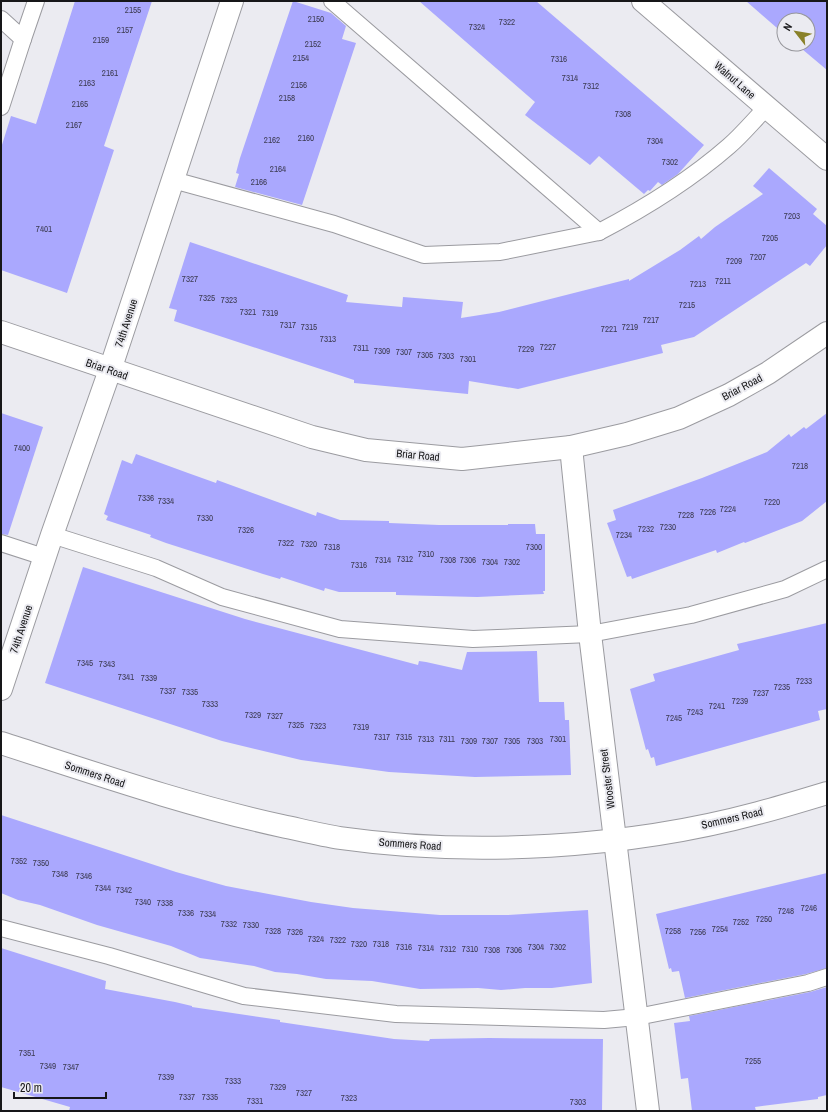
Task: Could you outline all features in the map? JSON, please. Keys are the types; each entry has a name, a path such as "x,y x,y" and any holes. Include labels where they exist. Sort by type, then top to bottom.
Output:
{"street":[{"name":"74th Avenue","path":"1,689 44,557 110,370 232,1"},
{"name":"Walnut Lane","path":"643,1 827,158"},
{"name":"Briar Road","path":"1,332 312,437 366,450 462,459 571,447 627,434 679,418 729,395 768,373 827,333"},
{"name":"Wooster Street","path":"571,447 590,634 648,1111"},
{"name":"Sommers Road","path":"1,743 116,781 225,814 339,838 406,845 459,847 543,845 614,839 692,827 756,814 827,793"}],"lane":[{"path":"1,107 36,1"},
{"path":"332,1 599,232"},
{"path":"1,19 23,39"},
{"path":"173,180 334,224 424,255 500,252 599,232 640,210 684,181 730,146 767,107"},
{"path":"52,535 156,568 222,597 340,629 473,639 590,634 691,615 784,589 827,568"},
{"path":"1,543 44,557"},
{"path":"1,928 109,956 244,996 396,1014 604,1020 637,1017 808,983 827,977"}],"building":[{"path":"75,1 152,1 104,146 114,150 67,293 1,270 1,148 11,116 36,124"},
{"path":"293,1 331,13 346,26 342,39 356,43 302,205 235,187 239,174 236,173 240,158"},
{"path":"419,1 536,1 704,145 678,174 662,185 658,182 650,191 648,190 644,194 599,156 590,165 525,115 535,102"},
{"path":"746,1 827,1 827,70 806,52 816,52 816,12 776,12 776,27"},
{"path":"769,168 817,209 813,214 827,226 827,245 810,266 806,263 694,337 661,345 663,353 518,389 469,381 468,394 354,383 354,380 174,321 177,310 169,308 190,242 348,295 346,302 402,307 403,297 463,302 461,318 499,312 629,279 629,281 680,250 699,236 701,239 715,227 763,194 753,186"},
{"path":"1,413 43,427 8,535 1,534"},
{"path":"827,413 827,501 802,521 745,543 744,542 717,553 716,550 632,579 631,576 627,577 607,523 616,520 613,510 702,478 767,452 789,434 791,437 804,427 806,429"},
{"path":"136,454 216,483 217,480 316,516 317,512 340,520 389,521 389,523 439,525 535,524 536,534 545,534 544,594 477,597 396,595 396,592 339,592 325,588 324,591 281,577 280,579 263,574 166,543 150,537 151,535 106,520 108,516 104,514 122,460 132,464"},
{"path":"83,567 245,619 418,665 419,661 462,670 467,652 537,651 539,702 564,702 565,720 569,720 571,775 475,777 389,772 301,760 222,741 45,683"},
{"path":"827,623 827,709 818,711 820,720 656,766 654,757 651,758 648,749 646,750 630,689 655,681 653,674 739,650 737,644"},
{"path":"1,815 176,872 226,886 311,902 353,908 440,915 508,915 588,910 592,983 552,988 501,990 478,988 420,989 372,981 326,979 275,972 254,966 200,958 171,946 97,925 40,905 18,900 1,893"},
{"path":"827,873 827,968 806,974 685,998 679,971 672,972 671,968 669,969 656,914"},
{"path":"1,948 106,981 105,989 175,1002 192,1007 280,1020 280,1022 394,1039 429,1041 430,1039 489,1038 603,1039 602,1111 69,1111 70,1107 1,1087"},
{"path":"827,987 827,1095 818,1097 818,1099 755,1107 756,1111 692,1111 688,1078 681,1079 674,1023 690,1021 689,1016 810,992"}]}
